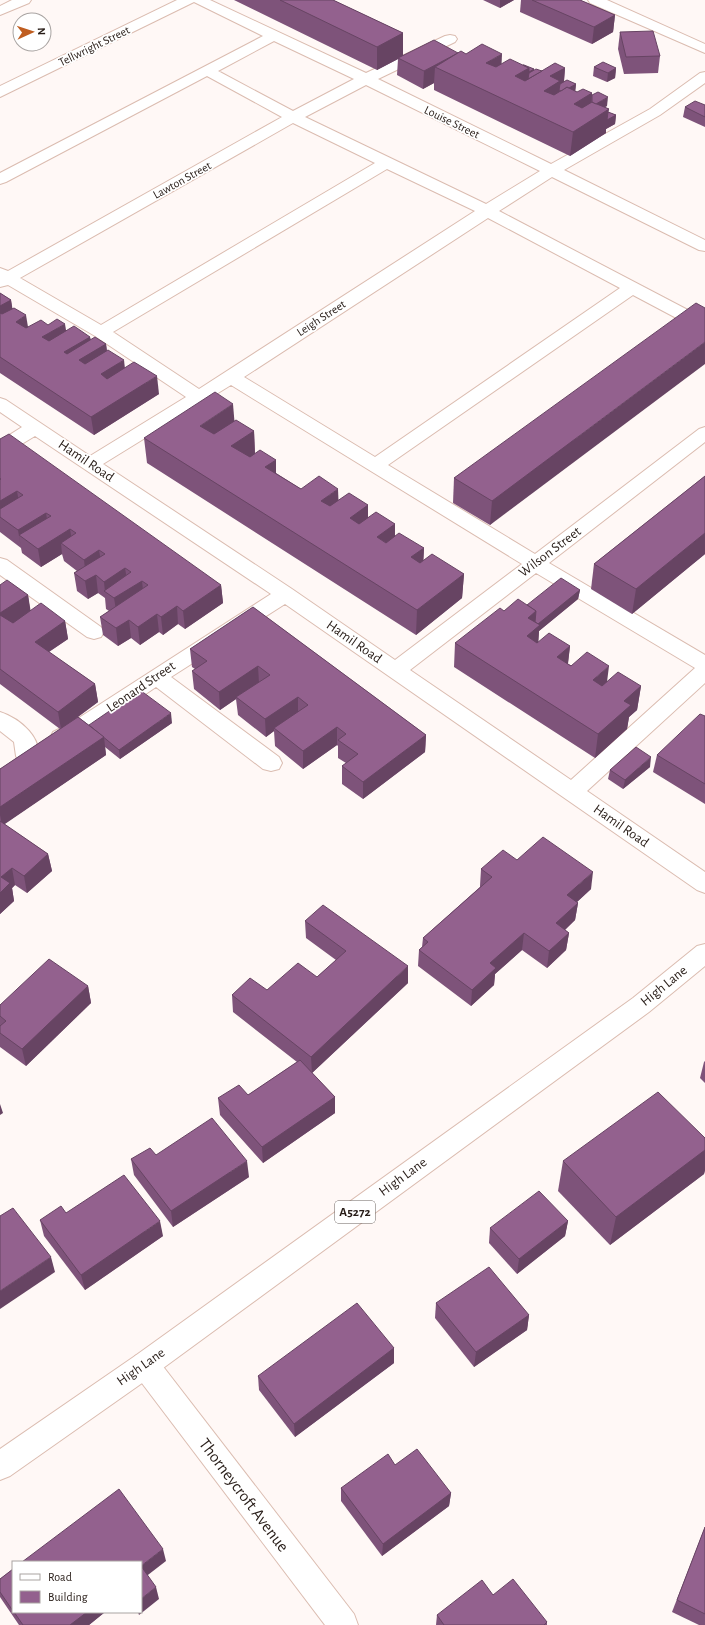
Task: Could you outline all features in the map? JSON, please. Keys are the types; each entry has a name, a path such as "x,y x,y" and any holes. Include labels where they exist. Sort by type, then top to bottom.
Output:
{"street":[{"path":"0,11 24,0"},
{"name":"Tellwright Street","path":"0,92 188,0"},
{"name":"Louise Street","path":"199,0 366,79 705,246"},
{"path":"595,0 705,49"},
{"path":"0,179 273,36"},
{"name":"Lawton Street","path":"2,278 293,117 366,79 450,39"},
{"path":"208,71 293,117 486,211 705,326"},
{"name":"Leigh Street","path":"90,464 200,397 486,211 551,171 661,108 705,76"},
{"path":"101,332 386,163"},
{"path":"2,278 101,332 200,397"},
{"path":"375,465 632,288"},
{"path":"231,377 705,665"},
{"name":"Hamil Road","path":"0,404 285,594 705,884"},
{"path":"0,449 35,427"},
{"name":"Wilson Street","path":"395,670 705,434"},
{"path":"0,565 94,632"},
{"name":"Leonard Street","path":"11,771 27,756 78,729 156,676 285,594"},
{"path":"572,792 705,672"},
{"path":"156,676 272,763"},
{"path":"0,720 24,738 27,756"},
{"name":"High Lane","path":"0,1466 144,1365 641,1005 705,953"},
{"name":"Thorneycroft Avenue","path":"144,1365 343,1625"}],"building":[{"path":"280,0 333,0 403,33 377,47"},
{"path":"532,0 580,0 615,15 594,27"},
{"path":"653,31 660,56 626,57 620,32"},
{"path":"434,40 458,53 424,71 398,58"},
{"path":"482,44 502,54 486,63 496,67 510,59 529,68 515,76 525,81 555,63 565,68 550,76 560,81 544,91 554,95 567,87 577,92 583,89 592,93 574,104 582,108 592,102 609,109 573,132 435,67 461,51 466,54"},
{"path":"603,62 616,68 608,73 594,67"},
{"path":"523,65 534,69 529,72 529,68"},
{"path":"536,69 542,71 528,79 529,73"},
{"path":"567,80 576,84 561,91 559,90 560,84"},
{"path":"598,92 608,97 596,104 592,102 592,95"},
{"path":"695,101 705,105 705,117 685,107"},
{"path":"608,112 616,115 607,120"},
{"path":"0,293 11,300 0,306"},
{"path":"696,303 705,308 705,342 492,501 454,478"},
{"path":"14,308 26,315 16,322 26,328 41,320 48,325 57,319 65,324 42,337 49,341 74,326 90,337 64,352 67,354 95,337 106,344 79,360 85,364 108,350 124,360 101,374 107,379 134,362 157,376 91,417 0,357 0,313 2,314"},
{"path":"215,392 233,404 200,426 214,434 236,420 254,431 231,446 250,457 260,450 276,460 265,467 301,489 319,476 338,489 321,501 330,506 349,493 368,505 350,518 359,524 376,512 395,524 377,537 386,543 399,533 424,548 411,557 420,563 432,554 464,574 417,610 144,438"},
{"path":"9,434 221,585 183,611 177,606 161,617 157,614 138,627 129,620 116,628 100,617 148,585 142,581 114,598 104,591 131,572 125,568 104,582 96,575 85,581 74,573 105,554 99,550 84,560 61,543 76,533 70,529 38,549 19,535 51,516 46,513 18,530 0,517 0,509 23,495 17,491 0,501 0,439"},
{"path":"705,476 705,533 636,589 594,564"},
{"path":"561,578 580,590 538,624 535,622 536,611 527,605"},
{"path":"7,580 28,595 0,613 0,585"},
{"path":"518,599 536,611 528,618 540,625 527,636 537,643 549,633 570,646 557,657 571,666 587,652 609,666 593,680 602,686 618,672 641,686 624,701 631,705 598,734 455,643 500,608 504,611"},
{"path":"41,603 65,621 35,642 95,684 58,712 0,669 0,615 13,623"},
{"path":"253,607 426,735 363,782 342,766 358,754 338,740 346,734 337,727 303,751 274,728 308,705 298,697 265,719 236,697 270,675 258,666 219,692 192,671 207,661 190,649"},
{"path":"140,690 171,713 119,750 89,725"},
{"path":"700,714 705,716 705,784 657,755"},
{"path":"78,717 104,737 0,807 0,769"},
{"path":"636,747 651,757 625,780 610,770"},
{"path":"0,821 48,854 24,876 12,868 1,877 10,883 0,893"},
{"path":"543,837 593,872 567,895 578,903 556,923 569,933 549,951 524,933 490,963 496,968 472,990 419,950 428,942 423,938 492,877 481,869 503,850 517,860"},
{"path":"323,905 408,966 311,1057 232,995 250,978 267,990 298,963 317,977 346,951 305,921"},
{"path":"49,959 88,986 22,1049 0,1033 0,1026 6,1021 0,1016 0,1005"},
{"path":"300,1060 335,1097 262,1147 218,1098 239,1085 248,1095"},
{"path":"658,1092 705,1138 705,1150 616,1217 563,1161"},
{"path":"212,1118 247,1161 171,1211 131,1159 150,1148 156,1155"},
{"path":"124,1175 160,1221 81,1275 40,1220 61,1206 66,1213"},
{"path":"539,1191 568,1221 519,1259 490,1228"},
{"path":"13,1208 51,1257 0,1291 0,1216"},
{"path":"489,1267 529,1315 476,1352 436,1303"},
{"path":"357,1303 394,1348 294,1424 258,1376"},
{"path":"417,1449 451,1493 383,1544 341,1488 388,1454 395,1465"},
{"path":"119,1489 163,1549 142,1565 142,1561 23,1561"},
{"path":"705,1527 705,1614 677,1600"},
{"path":"142,1567 156,1587 142,1598"},
{"path":"12,1570 12,1610 0,1592 0,1579"},
{"path":"513,1579 547,1622 544,1625 444,1625 437,1615 482,1580 493,1595"},
{"path":"15,1613 86,1613 70,1625 23,1625"}]}
